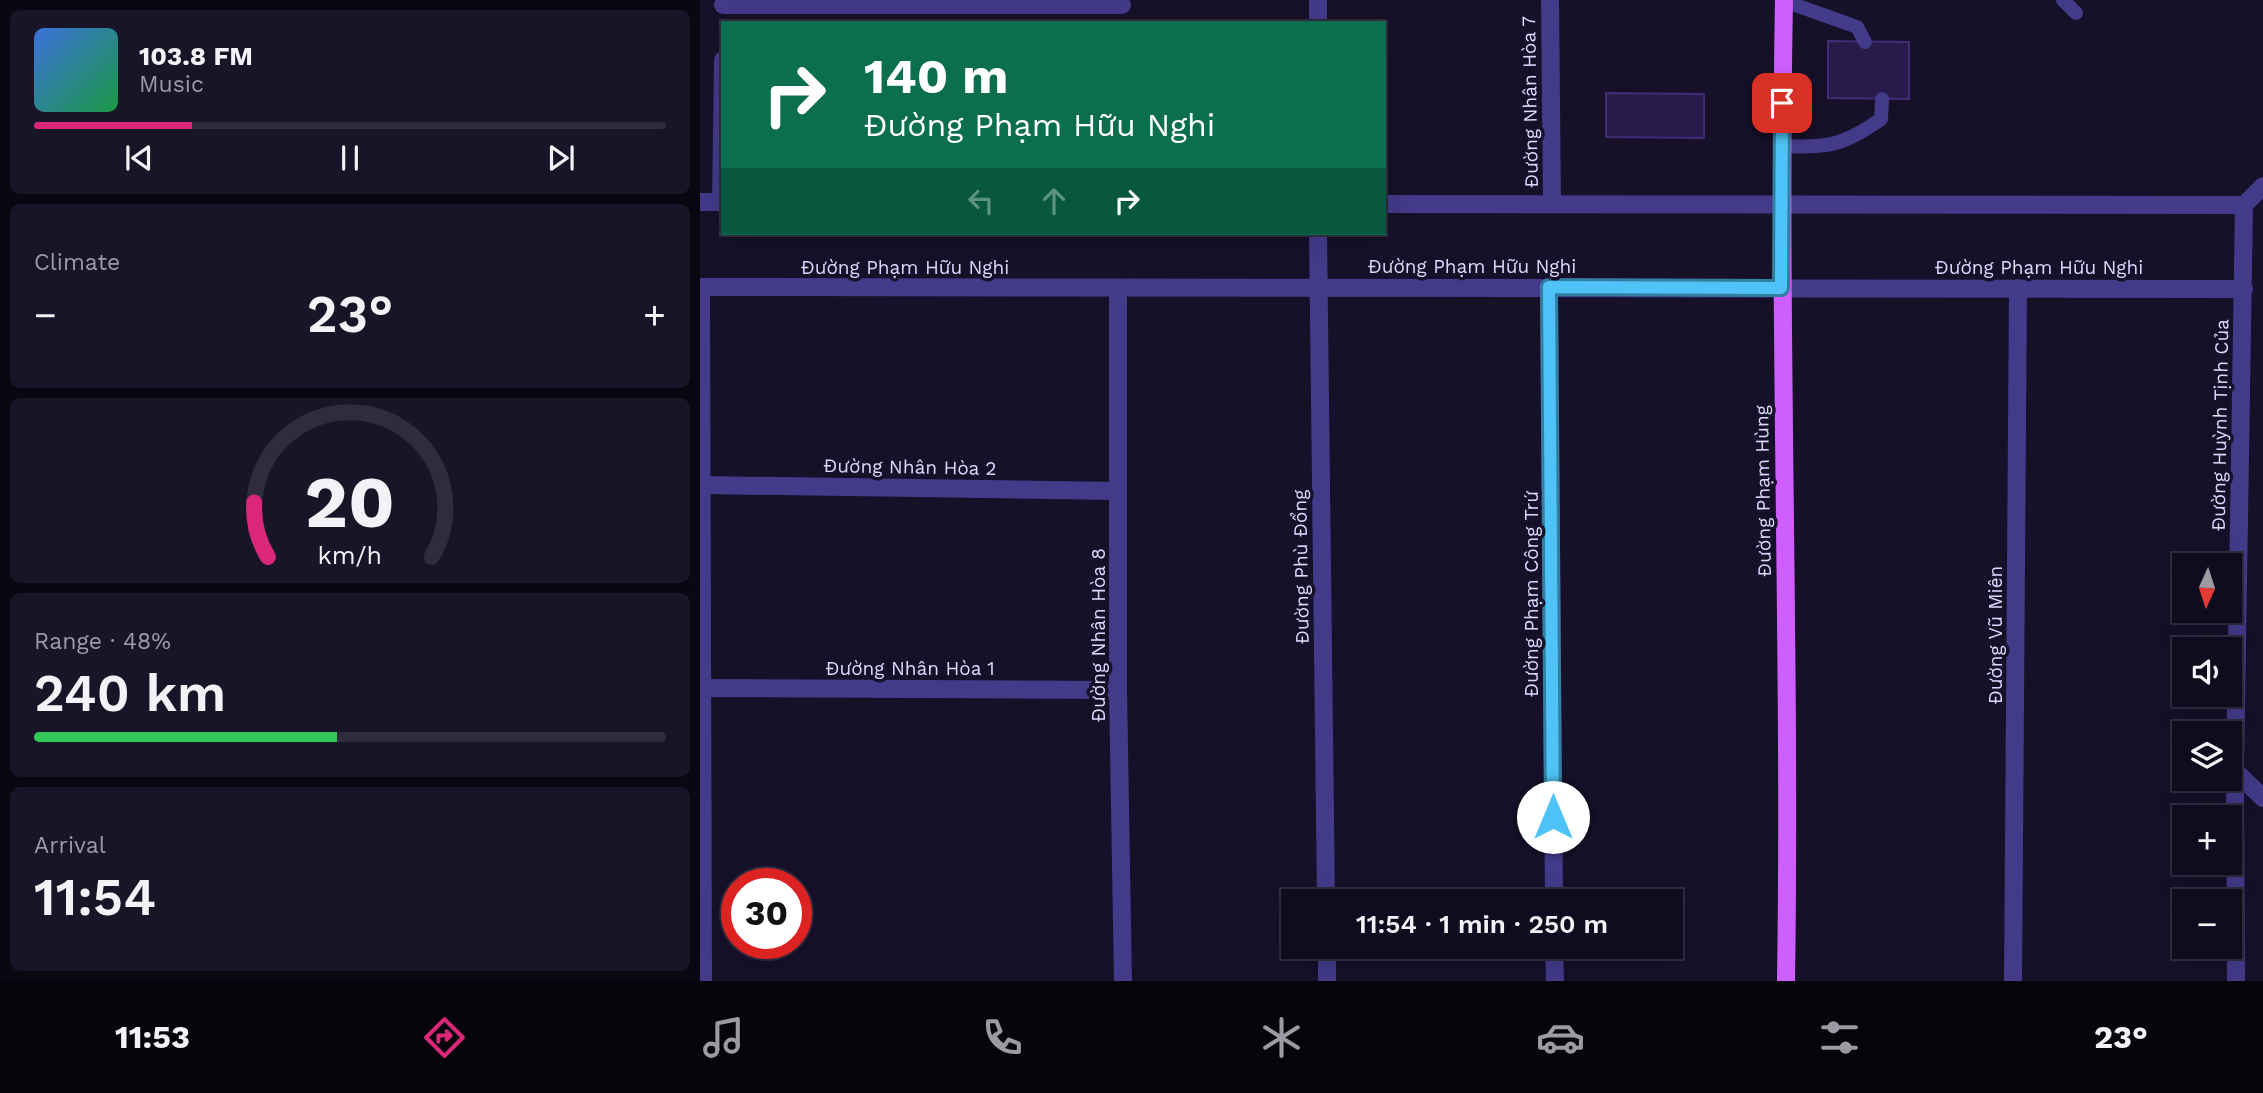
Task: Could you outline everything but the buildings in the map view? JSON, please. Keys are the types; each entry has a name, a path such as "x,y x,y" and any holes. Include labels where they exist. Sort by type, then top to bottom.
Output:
{"main road":[{"name":"Đường Phạm Hùng","path":"1784,0 1780,204 1786,649 1786,981"}],"street":[{"path":"1318,0 1318,21"},
{"name":"Đường Nhân Hòa 7","path":"1550,0 1552,204"},
{"path":"723,9 1122,9"},
{"path":"1386,204 2244,205 2263,186"},
{"path":"700,202 721,202"},
{"name":"Đường Huỳnh Tịnh Của","path":"2236,721 2244,205"},
{"name":"Đường Phù Đổng","path":"1318,235 1326,889"},
{"path":"700,287 703,981"},
{"name":"Đường Phạm Hữu Nghi","path":"700,287 2244,289"},
{"name":"Đường Phạm Công Trứ","path":"1549,287 1554,889"},
{"name":"Đường Nhân Hòa 8","path":"1118,288 1118,690 1123,981"},
{"name":"Đường Vũ Miên","path":"2013,981 2018,288"},
{"name":"Đường Nhân Hòa 2","path":"702,485 1118,491"},
{"name":"Đường Nhân Hòa 1","path":"702,688 1118,690"},
{"path":"2242,778 2263,798"},
{"name":"Đường Huỳnh Tịnh Của","path":"2235,791 2236,981"},
{"path":"1327,959 1327,981"},
{"path":"1554,959 1555,981"}],"lane":[{"path":"1784,0 1857,27 1865,42"},
{"path":"2063,0 2076,13"},
{"path":"1781,146 1821,148 1854,138 1881,119 1882,99"}],"route":[{"path":"1553,817 1549,287 1781,288 1782,103"}]}
